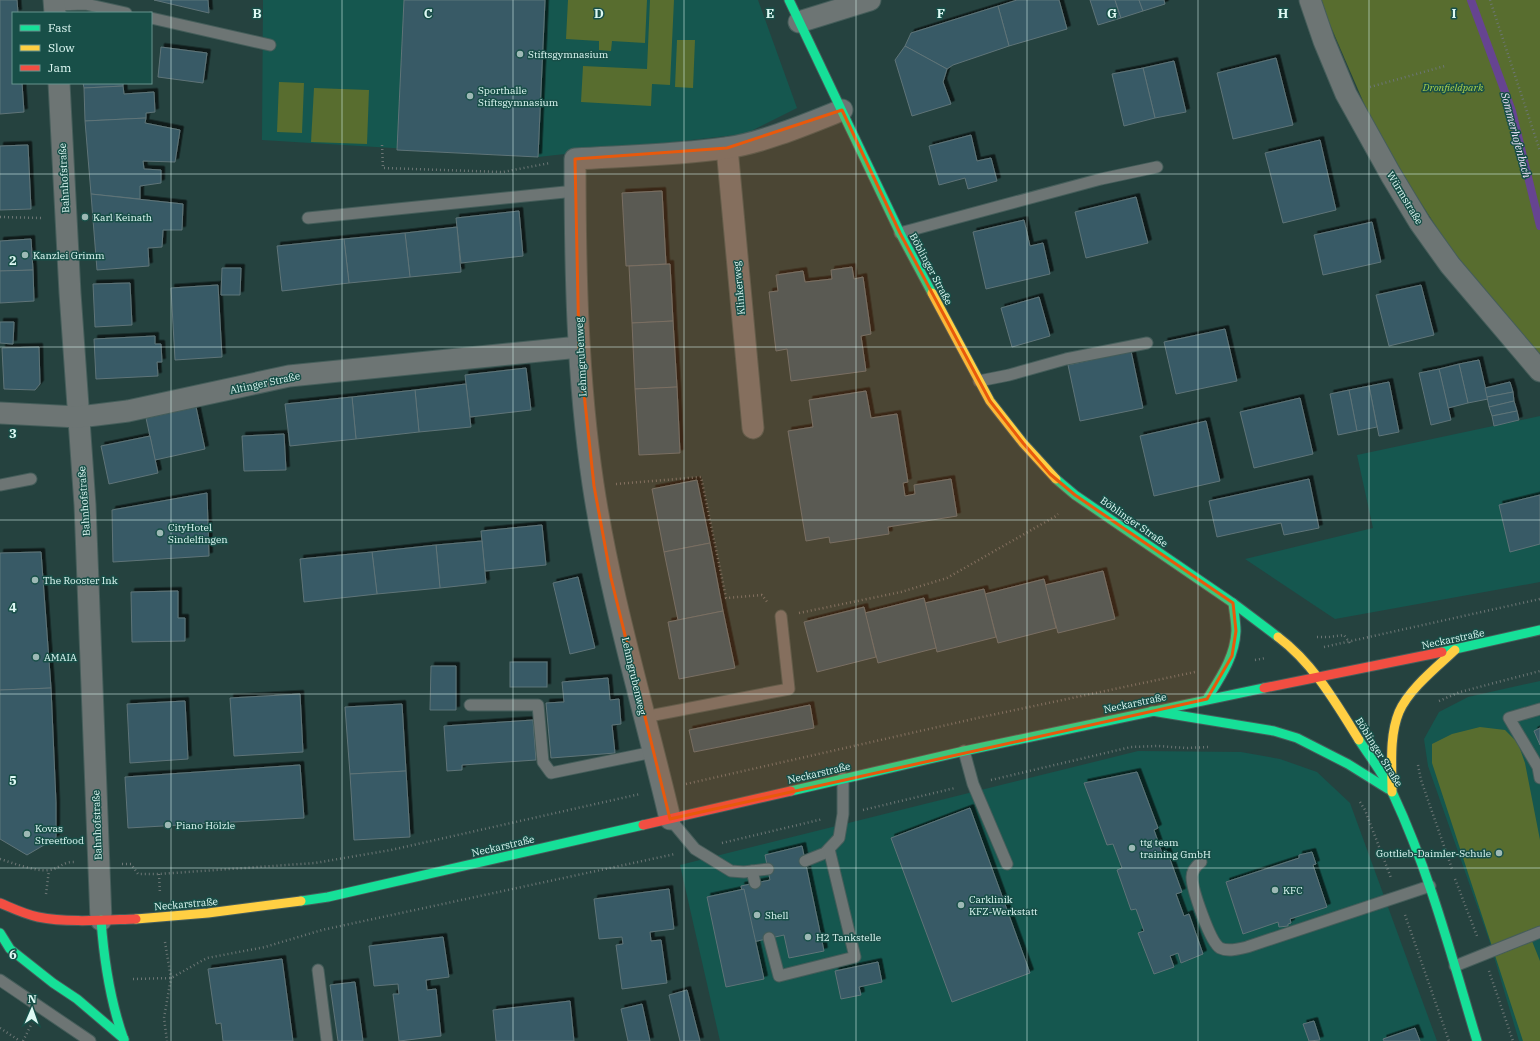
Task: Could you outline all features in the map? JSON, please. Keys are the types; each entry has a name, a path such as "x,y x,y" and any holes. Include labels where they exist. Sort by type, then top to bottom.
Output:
{"main road":[{"name":"Böblinger Straße","path":"789,0 900,232 990,401 1022,443 1050,474 1075,495 1232,603 1288,644 1297,652 1317,677 1392,792 1430,886 1477,1041"},
{"path":"1207,699 1228,665 1234,645 1236,631 1232,603"},
{"name":"Neckarstraße","path":"0,903 28,915 43,918 101,920 174,917 281,905 328,897 843,778 1207,699 1455,650 1540,630"},
{"path":"1392,792 1392,755 1395,730 1400,711 1415,690 1455,650"},
{"path":"1152,711 1274,731 1298,738 1348,764 1392,792"},
{"path":"101,920 106,974 124,1040"},
{"path":"0,933 10,949 53,983 77,999 124,1040"}],"street":[{"path":"799,22 870,0"},
{"name":"Würmstraße","path":"1310,0 1324,41 1346,94 1391,175 1420,223 1450,265 1540,371"},
{"name":"Bahnhofstraße","path":"59,84 66,219 85,513 101,920"},
{"path":"575,159 634,156 727,148 760,139 842,110"},
{"name":"Klinkerweg","path":"727,148 753,428"},
{"name":"Lehmgrubenweg","path":"575,159 579,347 585,424 594,486 611,578 670,819"},
{"name":"Altinger Straße","path":"0,413 78,417 128,411 289,376 579,347"}],"lane":[{"path":"55,6 85,4 121,12"},
{"path":"152,18 270,45"},
{"path":"900,232 1101,179 1157,166"},
{"path":"308,218 575,191"},
{"path":"979,381 1009,375 1066,359 1147,343"},
{"path":"0,485 31,479"},
{"path":"644,717 789,689 780,616"},
{"path":"470,705 538,705 543,762 552,773 653,752"},
{"path":"1540,709 1509,718 1538,767 1540,778"},
{"path":"964,752 973,784 1007,864"},
{"path":"805,861 825,853 839,838 843,814 843,778"},
{"path":"670,819 695,850 731,871 744,872 768,869"},
{"path":"769,938 779,976 855,957 829,849"},
{"path":"1201,862 1195,867 1192,876 1193,887 1214,942 1219,948 1225,949 1247,947 1430,886"},
{"path":"752,871 755,883"},
{"path":"1455,966 1540,932"},
{"path":"318,970 327,1041"},
{"path":"0,980 90,1041"}],"path":[{"path":"1490,0 1540,151"},
{"path":"1346,94 1445,66"},
{"path":"382,145 383,168 502,172 575,159"},
{"path":"0,216 66,219"},
{"path":"594,486 701,477 726,598 762,595 780,616 901,592 947,578 1056,516 1075,495"},
{"path":"0,859 35,869 49,870 67,862 131,864 138,874 160,874 315,863 391,850 974,718 1228,665 1365,639 1540,599"},
{"path":"1316,637 1344,635"},
{"path":"1436,703 1460,692 1540,671"},
{"path":"167,1041 164,1018 171,978 207,958 265,948 322,930 695,850 1132,747 1158,746 1187,748 1215,746"},
{"path":"1416,758 1421,780 1484,955 1512,1041"},
{"path":"23,1041 32,1022"},
{"path":"0,1028 20,1041"}],"highlighted area":[{"path":"842,110 900,233 990,401 1050,474 1075,495 1233,603 1236,631 1232,656 1207,699 670,819 611,578 594,486 579,347 575,159 727,148"}],"shaded area":[{"name":"Stiftsgymnasium","path":"263,0 758,0 797,108 745,134 538,157 262,140"},
{"path":"1540,416 1540,582 1335,619 1245,559 1373,528 1357,455"},
{"name":"Gottlieb-Daimler-Schule","path":"1540,681 1540,1041 1519,1041 1489,940 1428,766 1424,739 1439,712 1468,697"},
{"path":"1138,751 1241,752 1280,759 1317,772 1350,803 1437,1041 720,1041 680,865"}],"green space":[{"path":"568,0 647,0 645,43 612,41 611,51 599,50 599,41 566,39"},
{"path":"650,0 674,0 670,85 652,84 651,106 581,102 583,66 647,69"},
{"name":"Dronfieldpark","path":"1321,0 1540,0 1540,358 1464,270 1412,189 1369,115 1328,20"},
{"path":"677,40 695,40 693,88 675,87"},
{"path":"279,82 304,83 302,133 277,132"},
{"path":"314,88 369,90 367,144 311,142"},
{"name":"Gottlieb-Daimler-Schule","path":"1480,727 1505,730 1518,743 1525,763 1540,840 1540,926 1528,931 1540,961 1540,1041 1523,1041 1432,763 1432,744 1452,734"}],"building":[{"path":"0,0 17,0 18,12 12,12 12,84 22,84 24,112 0,114"},
{"path":"154,0 208,0 209,13"},
{"name":"Sporthalle Stiftsgymnasium","path":"404,0 545,0 538,157 397,150"},
{"path":"1017,0 1059,0 1067,29 1009,46 998,6"},
{"path":"1090,0 1115,0 1121,18 1098,25"},
{"path":"1115,0 1139,0 1143,11 1121,18"},
{"path":"1139,0 1164,0 1165,4 1143,11"},
{"path":"998,6 1009,46 953,65 947,69 905,46 911,33"},
{"path":"905,46 947,69 943,82 951,104 912,116 895,60"},
{"path":"161,47 207,53 203,83 158,77"},
{"path":"1276,58 1293,125 1233,139 1217,73"},
{"path":"1174,61 1186,112 1155,118 1143,68"},
{"path":"1143,68 1155,118 1124,126 1112,74"},
{"path":"83,84 123,84 123,86 84,88"},
{"path":"123,86 124,94 154,92 155,112 146,113 146,118 85,121 84,88"},
{"path":"146,118 145,123 180,130 175,162 143,161 144,169 161,170 161,183 140,186 140,199 91,194 85,121"},
{"path":"971,135 977,161 991,158 997,181 968,189 965,178 939,185 929,146"},
{"path":"1320,140 1336,210 1283,223 1265,153"},
{"path":"28,145 31,209 0,210 0,146"},
{"path":"662,191 666,264 626,266 622,193"},
{"path":"91,194 183,204 182,230 163,230 162,247 148,248 149,266 97,270"},
{"path":"1136,197 1148,243 1086,258 1075,212"},
{"path":"519,211 523,256 461,263 456,218"},
{"path":"1024,220 1030,246 1043,243 1050,274 986,289 973,232"},
{"path":"1372,222 1381,262 1323,275 1314,235"},
{"path":"457,227 461,272 410,277 405,233"},
{"path":"405,233 410,277 349,283 344,239"},
{"path":"31,239 33,270 0,271 0,241"},
{"path":"344,239 349,283 282,291 277,246"},
{"path":"670,264 673,321 632,323 629,266"},
{"path":"852,267 854,279 863,277 871,334 861,336 866,371 791,381 787,349 776,351 769,292 778,291 776,275 803,271 805,282 832,279 831,270"},
{"path":"222,268 241,268 240,295 221,295"},
{"path":"33,270 34,301 0,303 0,271"},
{"path":"130,283 132,325 95,327 93,284"},
{"path":"218,285 222,357 175,360 171,288"},
{"path":"1421,285 1434,335 1389,346 1376,295"},
{"path":"1039,297 1050,336 1012,347 1001,308"},
{"path":"673,321 677,387 635,389 632,323"},
{"path":"0,322 14,322 13,344 0,343"},
{"path":"1225,329 1237,381 1176,394 1164,342"},
{"path":"155,336 155,344 161,344 162,362 157,362 158,376 96,379 94,339"},
{"path":"39,347 40,384 35,390 4,389 2,348"},
{"path":"1131,351 1143,408 1080,421 1068,365"},
{"path":"1479,360 1488,399 1468,403 1459,364"},
{"path":"1459,364 1468,403 1448,408 1439,369"},
{"path":"526,368 531,410 470,417 465,375"},
{"path":"1439,369 1451,420 1431,425 1419,373"},
{"path":"1389,382 1399,432 1379,436 1369,386"},
{"path":"1510,382 1513,392 1487,397 1485,388"},
{"path":"466,384 471,427 419,432 415,390"},
{"path":"1369,386 1377,427 1357,431 1349,390"},
{"path":"677,387 680,453 639,455 635,389"},
{"path":"415,390 419,432 356,439 352,397"},
{"path":"1349,390 1357,431 1338,435 1330,394"},
{"path":"866,391 871,418 897,414 908,482 903,483 905,496 915,494 914,485 951,479 957,516 888,527 889,534 830,543 829,537 806,541 788,431 813,427 809,400"},
{"path":"1513,392 1514,401 1489,407 1487,397"},
{"path":"352,397 356,439 290,446 285,404"},
{"path":"1300,398 1313,454 1254,468 1240,412"},
{"path":"1514,401 1517,411 1492,416 1489,407"},
{"path":"196,407 205,449 155,460 146,418"},
{"path":"1517,411 1519,420 1494,426 1492,416"},
{"path":"1206,421 1220,481 1154,496 1140,436"},
{"path":"284,434 286,470 244,471 242,436"},
{"path":"150,436 158,473 109,484 101,446"},
{"path":"1309,479 1319,528 1284,535 1281,523 1217,537 1209,501"},
{"path":"697,480 710,543 664,552 652,489"},
{"name":"CityHotel Sindelfingen","path":"207,493 209,556 113,562 112,510"},
{"path":"1540,495 1540,544 1510,552 1499,505"},
{"path":"542,525 546,565 485,571 481,531"},
{"path":"482,541 486,583 440,588 436,545"},
{"path":"710,543 723,611 678,620 664,552"},
{"path":"436,545 440,588 377,594 372,552"},
{"path":"41,552 51,688 0,690 0,553"},
{"path":"372,552 377,594 304,602 300,559"},
{"path":"1103,571 1115,619 1058,633 1045,585"},
{"path":"578,577 595,648 570,654 553,583"},
{"path":"1044,579 1056,628 998,643 985,594"},
{"path":"984,589 996,637 937,652 925,603"},
{"path":"178,591 178,618 185,618 185,641 132,642 131,592"},
{"path":"924,598 936,648 878,663 865,613"},
{"path":"864,607 876,657 817,672 804,622"},
{"path":"723,611 735,668 679,679 668,622"},
{"path":"510,662 547,662 547,687 510,687"},
{"path":"431,666 456,666 456,710 430,710"},
{"path":"608,678 610,700 619,699 621,724 612,725 615,753 551,758 546,703 564,702 562,682"},
{"path":"51,688 56,838 27,855 0,839 0,690"},
{"path":"300,694 303,752 234,756 230,698"},
{"path":"185,701 188,759 130,763 127,704"},
{"path":"402,704 406,771 350,774 345,707"},
{"path":"810,705 814,728 694,752 689,730"},
{"path":"533,720 536,760 462,765 462,770 447,771 444,726"},
{"path":"1540,728 1540,745 1534,731"},
{"path":"300,765 304,818 128,828 125,777"},
{"path":"406,771 410,837 354,840 350,774"},
{"path":"1137,772 1158,828 1154,830 1162,853 1167,851 1182,892 1176,894 1184,916 1189,914 1203,954 1181,963 1178,953 1170,956 1174,967 1154,974 1138,933 1144,931 1136,909 1131,910 1117,870 1122,868 1113,844 1107,845 1084,783"},
{"name":"Carklinik KFZ-Werkstatt","path":"970,808 1030,973 952,1002 891,838"},
{"path":"802,846 824,951 789,958 784,935 753,942 741,886 770,880 765,855"},
{"name":"KFC","path":"1312,852 1316,864 1313,865 1327,907 1290,919 1291,923 1288,924 1288,926 1279,927 1278,922 1243,934 1226,882 1299,858 1299,855"},
{"path":"669,889 674,929 650,932 651,941 661,940 667,983 622,989 616,945 623,944 622,937 599,939 594,899"},
{"path":"744,889 764,979 726,987 707,897"},
{"path":"443,937 449,977 426,980 427,990 436,989 441,1036 399,1041 393,994 399,994 398,984 374,986 369,946"},
{"path":"282,959 293,1041 223,1041 221,1023 216,1024 208,969"},
{"path":"878,962 882,982 859,987 861,995 841,999 835,971"},
{"path":"355,982 363,1041 338,1041 330,985"},
{"path":"687,990 700,1041 680,1041 669,995"},
{"path":"570,1001 574,1041 496,1041 493,1010"},
{"path":"642,1004 650,1041 628,1041 621,1009"},
{"path":"1314,1021 1320,1040 1309,1041 1303,1024"},
{"path":"1415,1028 1420,1041 1384,1041 1383,1039"}],"waterway":[{"name":"Sommerhofenbach","path":"1471,0 1512,111 1540,226"}],"traffic: fast":[{"path":"789,0 900,233 932,293"},
{"path":"1056,479 1075,495 1233,603 1278,637"},
{"path":"1207,699 1226,667 1233,650 1236,631 1233,603"},
{"path":"1442,652 1540,630"},
{"path":"791,791 964,751 1264,688"},
{"path":"1152,711 1274,731 1297,738 1348,764 1388,789"},
{"path":"1359,740 1393,794 1418,854 1440,916 1477,1041"},
{"path":"301,901 328,897 643,825"},
{"path":"101,920 108,981 124,1040"},
{"path":"0,933 10,949 53,983 77,999 124,1039"}],"traffic: slow":[{"path":"932,293 990,401 1023,443 1056,479"},
{"path":"1278,637 1291,647 1313,671 1359,740"},
{"path":"1392,792 1392,741 1399,712 1409,695 1416,687 1455,650"},
{"path":"136,919 208,913 301,901"}],"traffic: jam":[{"path":"1264,688 1442,652"},
{"path":"643,825 791,791"},
{"path":"0,903 18,911 50,919 87,921 136,919"}],"place":[{"name":"Stiftsgymnasium","path":"520,54"},
{"name":"Sporthalle Stiftsgymnasium","path":"470,96"},
{"name":"Karl Keinath","path":"85,217"},
{"name":"Kanzlei Grimm","path":"25,255"},
{"name":"CityHotel Sindelfingen","path":"160,533"},
{"name":"The Rooster Ink","path":"35,580"},
{"name":"AMAIA","path":"36,657"},
{"name":"Piano Hölzle","path":"168,825"},
{"name":"Kovas Streetfood","path":"27,834"},
{"name":"ttg team training GmbH","path":"1132,848"},
{"name":"Gottlieb-Daimler-Schule","path":"1499,853"},
{"name":"KFC","path":"1275,890"},
{"name":"Carklinik KFZ-Werkstatt","path":"961,905"},
{"name":"Shell","path":"757,915"},
{"name":"H2 Tankstelle","path":"808,937"}]}
